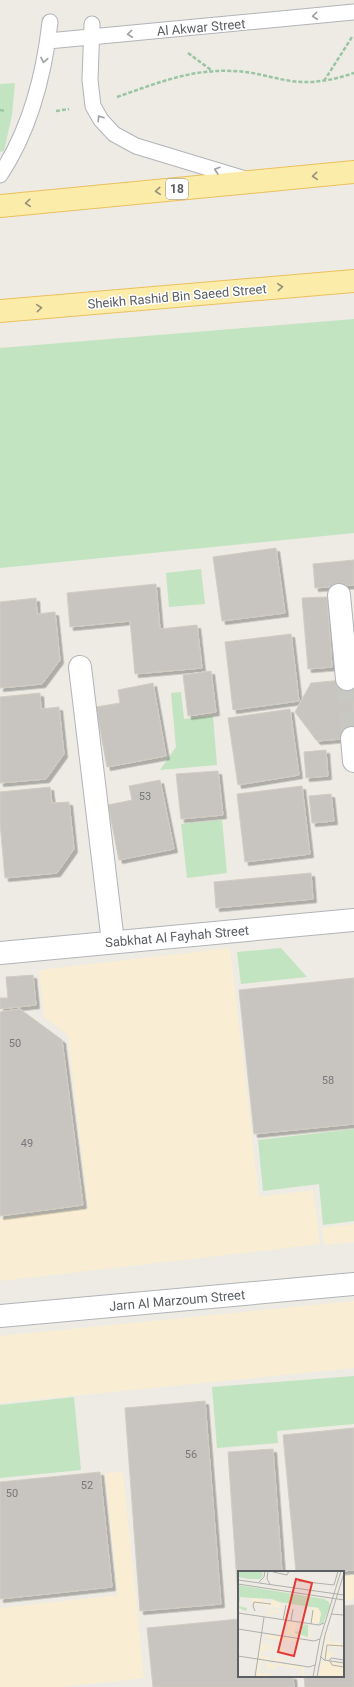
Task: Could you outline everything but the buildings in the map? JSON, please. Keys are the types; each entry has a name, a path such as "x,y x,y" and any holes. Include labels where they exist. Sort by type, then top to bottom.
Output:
{"main road":[{"name":"18","path":"0,206 354,172"},
{"name":"Sheikh Rashid Bin Saeed Street","path":"0,311 354,281"}],"street":[{"path":"339,595 347,679"},
{"path":"80,667 113,942"},
{"path":"352,738 354,761"},
{"name":"Sabkhat Al Fayhah Street","path":"0,953 354,920"},
{"name":"Jarn Al Marzoum Street","path":"0,1316 354,1284"}],"lane":[{"name":"Al Akwar Street","path":"48,41 92,30 354,12"},
{"path":"0,175 24,129 39,86 48,41 50,22"},
{"path":"92,30 90,80 93,106 100,120 114,134 136,146 254,182"}],"path":[{"path":"324,82 354,34"},
{"path":"29,114 93,106 169,78 212,70 240,72 292,81 324,82 354,73"}],"green space":[{"path":"15,83 12,115 4,151 0,152 0,84"},
{"path":"354,319 354,533 0,568 0,348"},
{"path":"201,569 205,604 169,607 166,573"},
{"path":"181,692 184,719 213,716 217,765 160,770 176,747 171,693"},
{"path":"222,820 227,873 187,878 181,824"},
{"path":"281,948 307,977 241,984 237,952"},
{"path":"354,1129 354,1221 323,1225 319,1184 263,1191 258,1140"},
{"path":"354,1376 354,1424 277,1431 278,1443 217,1448 212,1387"},
{"path":"74,1397 81,1470 0,1478 0,1405"}],"sand":[{"path":"230,948 259,1197 313,1190 320,1244 0,1281 0,1219 88,1208 68,1035 44,1017 39,970"},
{"path":"354,1224 354,1242 324,1245 322,1228"},
{"path":"354,1301 354,1368 0,1403 0,1336"},
{"path":"123,1472 144,1678 62,1687 0,1687 0,1608 118,1595 105,1473"},
{"path":"354,1575 354,1599 344,1601 344,1576"}],"tunnel":[{"path":"347,679 352,738"}]}
